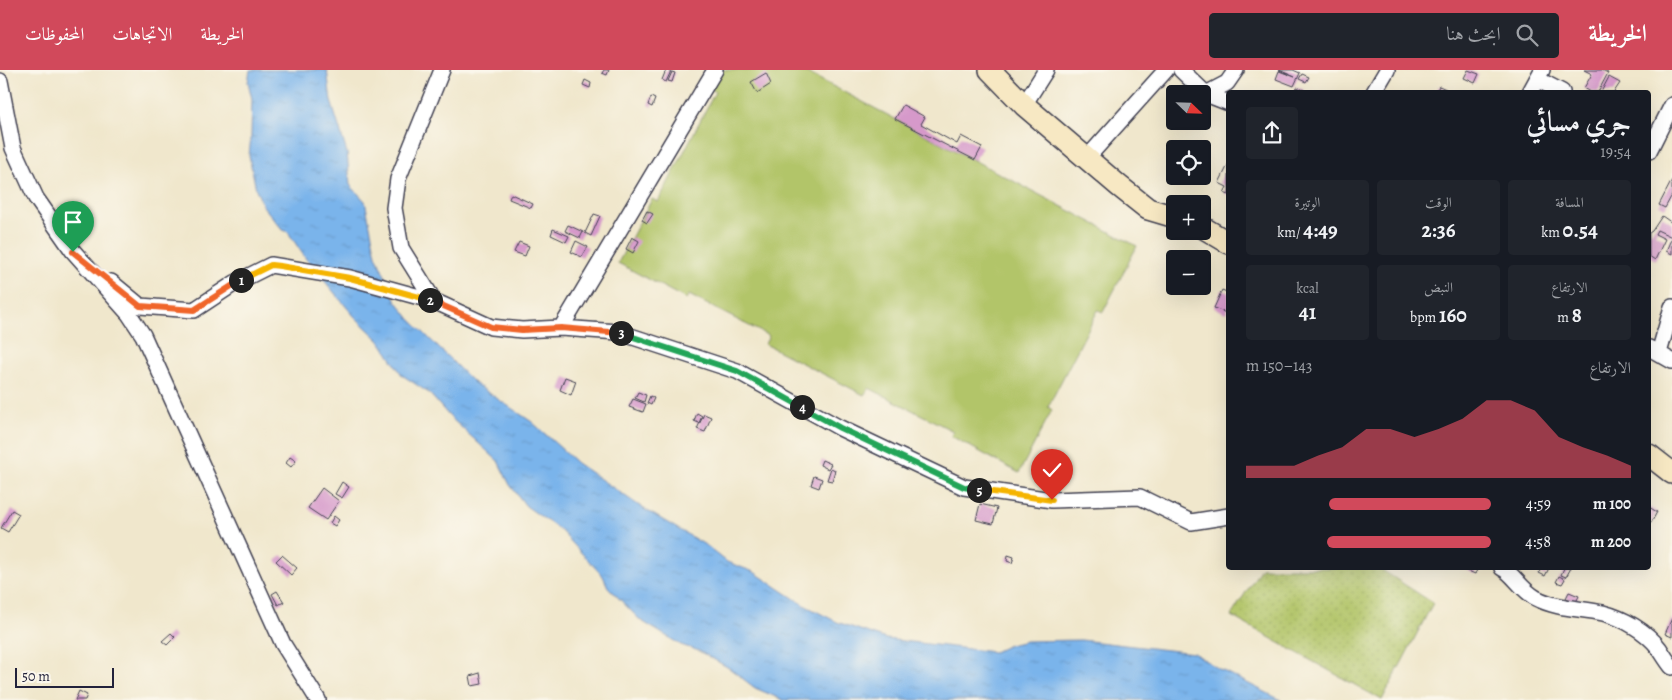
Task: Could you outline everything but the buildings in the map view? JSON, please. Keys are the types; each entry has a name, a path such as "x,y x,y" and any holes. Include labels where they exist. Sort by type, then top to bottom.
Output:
{"street":[{"path":"434,301 401,248 394,208 398,179 442,70"},
{"path":"561,328 716,70"},
{"path":"990,70 1024,105 1086,159 1148,209 1166,214"},
{"path":"1024,105 1046,70"},
{"path":"1086,159 1166,70"},
{"path":"1180,70 1196,85"},
{"path":"1211,91 1227,83 1236,70"},
{"path":"1375,90 1387,70"},
{"path":"1531,90 1539,74 1559,90"},
{"path":"0,81 13,148 36,198 73,252 130,314 143,335 283,644 318,700"},
{"path":"1211,96 1226,102"},
{"path":"1651,142 1672,105"},
{"path":"1211,233 1226,241"},
{"path":"73,252 140,306 194,310 235,283 271,265 350,278 434,301 491,327 522,330 561,328 618,332 737,371 840,428 964,487 1052,500 1140,497 1191,522 1226,516"},
{"path":"1660,354 1672,307"},
{"path":"1651,457 1672,473"},
{"path":"1507,570 1515,582 1535,598 1556,606 1604,613 1622,620 1644,633 1658,646 1672,667"}],"green space":[{"path":"721,70 802,70 1137,246 1103,312 1098,310 1048,407 1052,410 1019,473 951,436 953,431 869,388 864,395 765,344 769,336 689,295 686,299 618,263 652,199 658,202 715,92 711,89"},
{"path":"1260,570 1382,570 1433,603 1382,700 1231,616"}],"water":[{"path":"250,70 327,70 331,101 347,153 350,185 365,201 376,255 395,299 409,318 474,383 532,422 577,463 644,509 707,546 727,562 754,572 804,605 837,622 886,639 994,652 1009,645 1026,641 1081,640 1194,653 1219,669 1281,700 783,700 755,688 729,668 699,651 681,645 640,620 608,587 603,576 560,530 526,506 510,485 498,461 450,417 429,393 402,375 380,341 354,316 306,259 288,232 283,230 263,206 256,189 249,156 252,99 248,82"}],"route":[{"path":"73,252 140,306 194,310 235,283 271,265 350,278 434,301 491,327 522,330 561,328 618,332 737,371 840,428 964,487 1052,500"}]}
